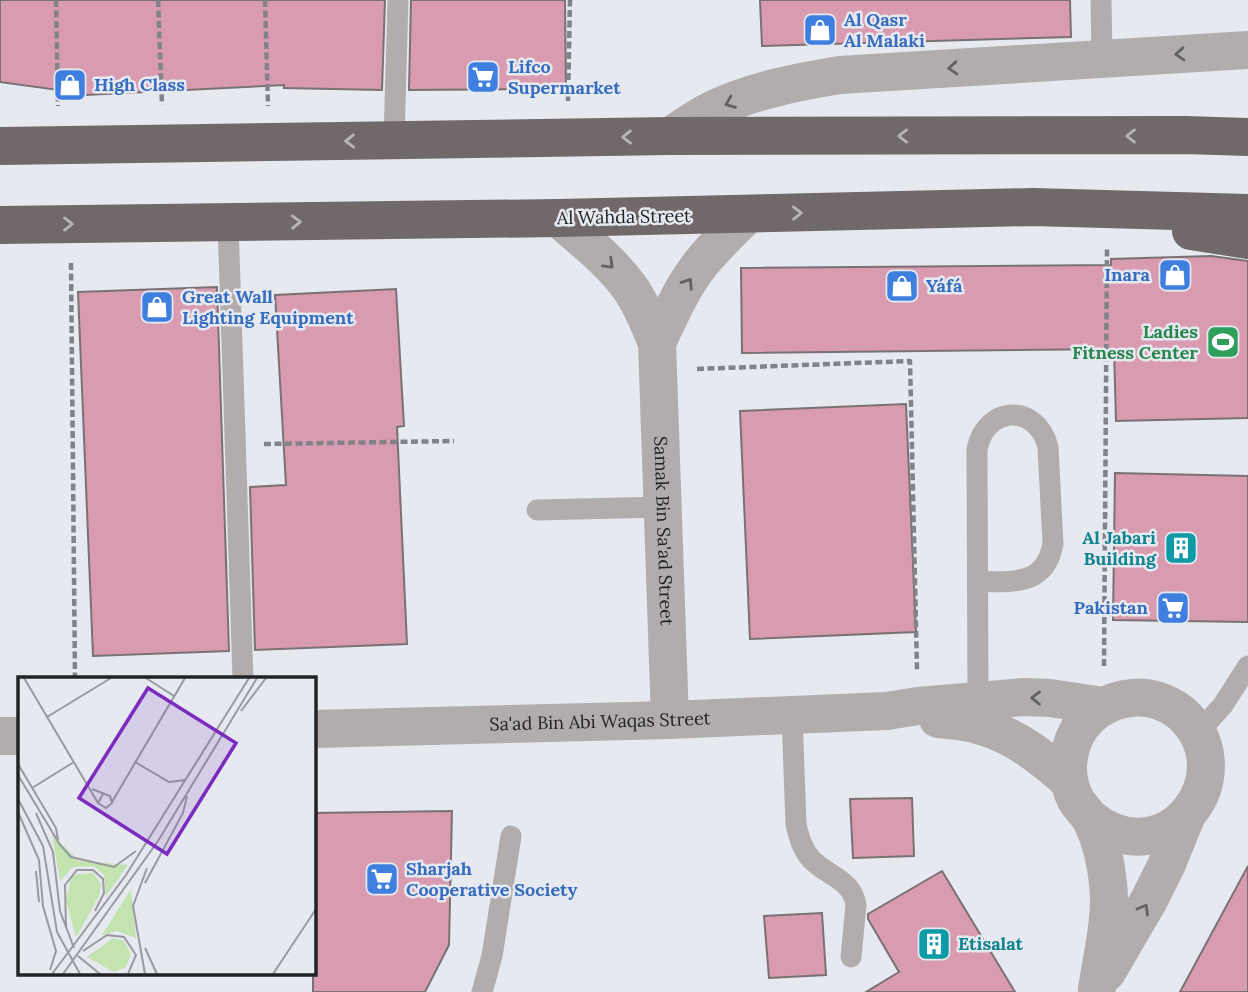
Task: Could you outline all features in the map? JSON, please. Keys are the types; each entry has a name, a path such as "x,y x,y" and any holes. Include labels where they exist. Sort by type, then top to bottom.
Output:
{"highway":[{"path":"1185,135 1248,121"},
{"path":"0,146 670,136 1248,137"},
{"path":"1033,207 1248,240"},
{"name":"Al Wahda Street","path":"0,225 558,218 1033,207 1248,213"}],"street":[{"path":"670,136 711,110 753,94 796,82 840,75 1248,50"},
{"name":"Samak Bin Sa'ad Street","path":"657,357 674,306 700,264 748,214"},
{"name":"Samak Bin Sa'ad Street","path":"558,218 617,271 631,289 643,309 657,357 670,719"},
{"name":"Sa'ad Bin Abi Waqas Street","path":"315,729 792,715 903,709 1024,697 1103,706"},
{"path":"1090,818 1116,833 1146,836 1174,827 1186,817 1205,786 1207,768 1205,750 1188,719 1173,707 1156,700 1138,697 1120,699 1089,716 1078,730 1071,747 1069,781 1099,840 1109,885 1109,909 1096,990"},
{"name":"Sa'ad Bin Abi Waqas Street","path":"903,709 979,725 1004,734 1028,747 1069,781"},
{"path":"0,736 18,736"},
{"path":"1096,990 1149,900 1186,817"}],"lane":[{"path":"394,140 398,0"},
{"path":"1101,0 1102,59"},
{"path":"228,222 243,677"},
{"path":"978,582 1025,580 1045,568 1051,556 1053,544 1048,447 1038,426 1017,416 994,420 985,427 977,450 978,701"},
{"path":"537,510 662,507"},
{"path":"1198,733 1223,705 1248,666"},
{"path":"792,715 798,836 810,858 851,889 855,897 851,957"},
{"path":"482,992 492,956 511,836"}],"path":[{"path":"57,0 58,145"},
{"path":"158,0 163,144"},
{"path":"265,0 268,142"},
{"path":"568,138 570,0"},
{"path":"1103,706 1108,218"},
{"path":"71,224 75,677"},
{"path":"657,357 910,360 903,709"},
{"path":"236,444 454,441"}],"building":[{"path":"0,0 385,0 382,90 284,88 284,85 66,96 66,91 0,82"},
{"path":"411,0 565,0 566,89 409,90"},
{"path":"760,0 1070,0 1071,37 762,46"},
{"path":"1211,256 1248,261 1248,418 1116,421 1114,349 742,353 741,268 1111,265 1111,259"},
{"path":"217,287 229,651 93,656 78,292"},
{"path":"396,289 404,426 397,427 407,644 255,650 250,487 286,485 275,295"},
{"path":"906,404 916,632 750,639 740,411"},
{"name":"Al Jabari Building","path":"1115,473 1248,476 1248,622 1113,620"},
{"path":"912,798 914,856 853,858 850,799"},
{"name":"Sharjah Cooperative Society","path":"452,811 449,945 425,992 313,992 315,813"},
{"path":"1248,866 1248,992 1180,992"},
{"name":"Etisalat","path":"942,871 1015,992 866,992 899,972 868,919 868,914"},
{"path":"822,913 826,975 769,978 764,916"}],"place":[{"name":"Al Qasr Al Malaki","path":"820,30"},
{"name":"Lifco Supermarket","path":"483,77"},
{"name":"High Class","path":"70,85"},
{"name":"Inara","path":"1175,275"},
{"name":"Yáfá","path":"902,286"},
{"name":"Great Wall Lighting Equipment","path":"157,307"},
{"name":"Ladies Fitness Center","path":"1223,342"},
{"name":"Al Jabari Building","path":"1181,548"},
{"name":"Pakistan","path":"1173,608"},
{"name":"Sharjah Cooperative Society","path":"382,879"},
{"name":"Etisalat","path":"934,944"}]}
